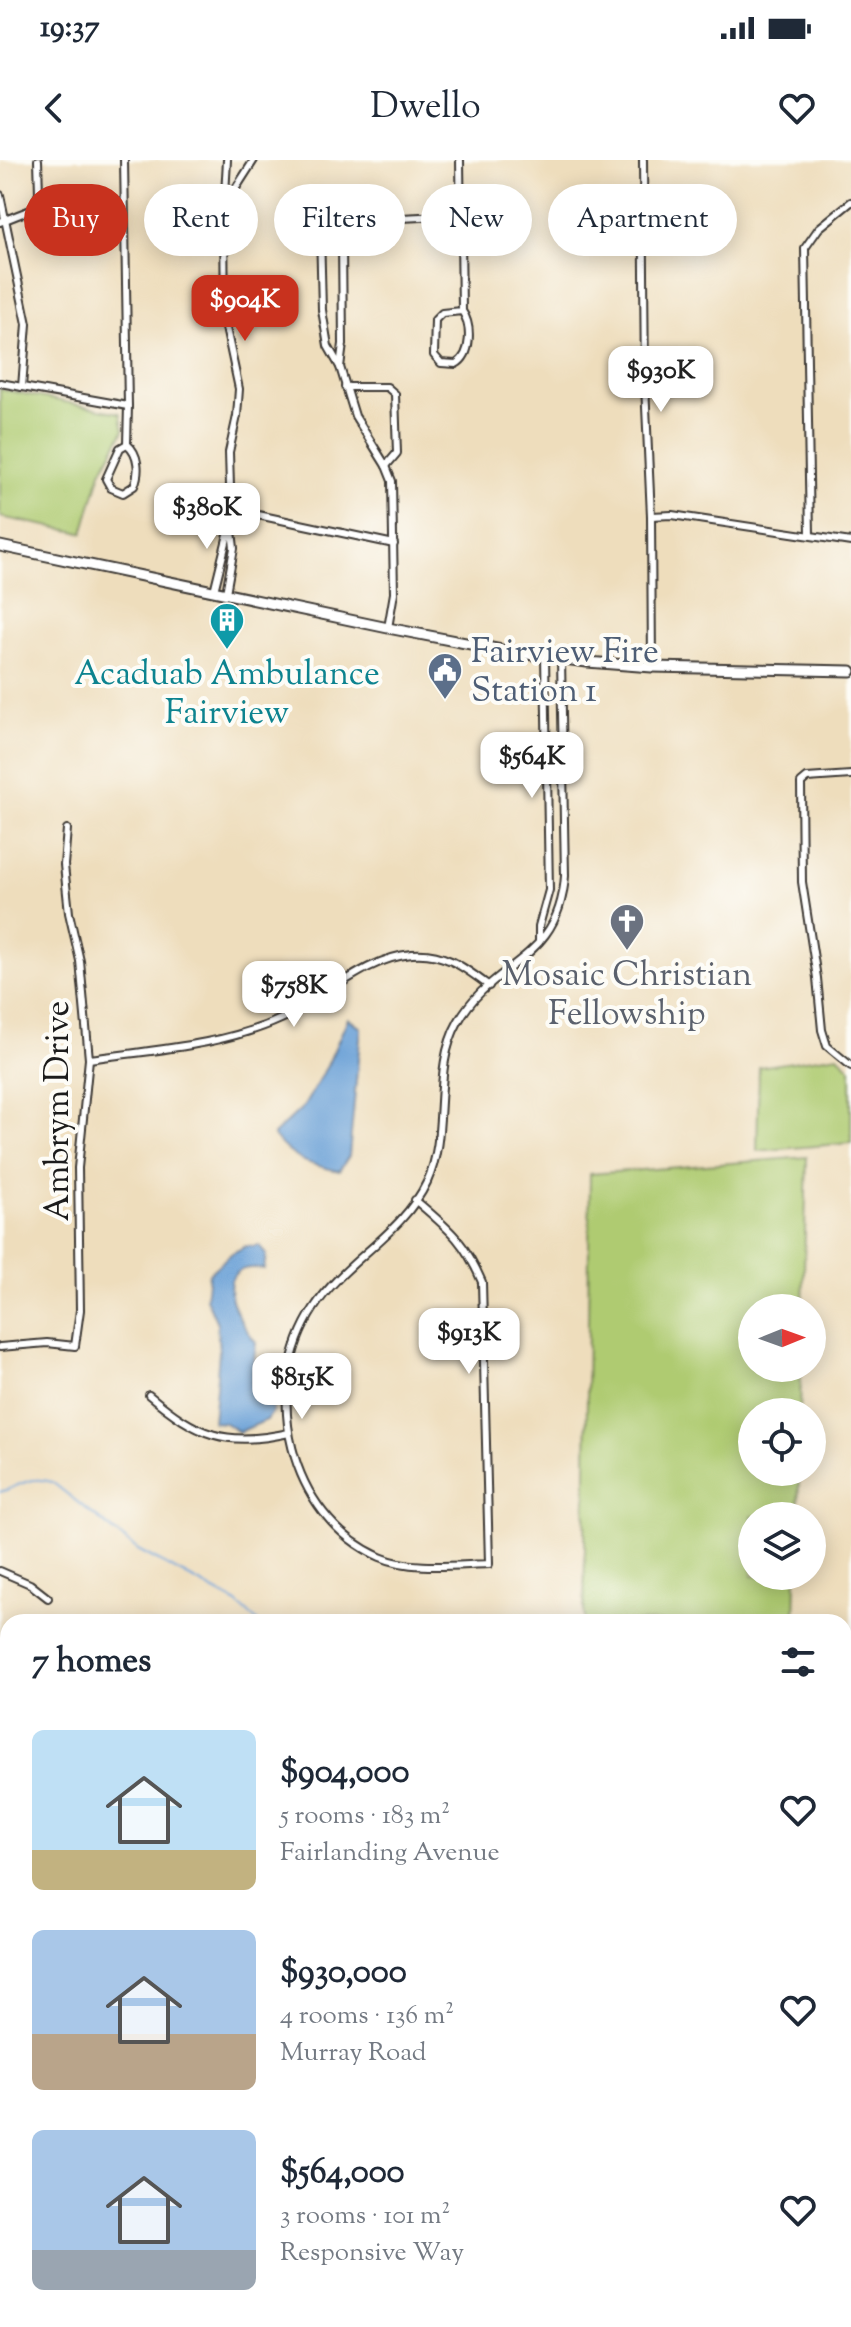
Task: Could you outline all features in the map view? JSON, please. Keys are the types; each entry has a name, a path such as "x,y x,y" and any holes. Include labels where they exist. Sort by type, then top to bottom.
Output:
{"main road":[{"path":"0,546 388,628 561,659 652,667 851,671"}],"street":[{"path":"4,221 33,209 39,193 38,160"},
{"path":"124,160 127,444 137,458 137,479 134,486 123,493 111,488 106,479 120,448 127,444"},
{"path":"226,184 227,160"},
{"path":"239,184 254,160"},
{"path":"460,160 460,184"},
{"path":"643,160 652,667"},
{"path":"0,195 27,324 22,387"},
{"path":"810,535 805,248 819,228 851,202"},
{"path":"224,256 225,323 239,389 229,452 234,548 226,593"},
{"path":"321,256 322,310 328,346 340,367 355,416 386,466 393,492 394,593 388,628"},
{"path":"340,367 343,344 342,256"},
{"path":"461,256 462,311 467,319 468,350 456,364 441,363 434,355 435,320 442,313 462,311"},
{"path":"0,383 128,406"},
{"path":"345,387 382,386 395,394 397,453 386,466"},
{"path":"231,518 258,515 394,544"},
{"path":"651,516 672,515 851,542"},
{"path":"214,591 231,518"},
{"path":"539,942 539,926 549,890 545,656"},
{"path":"415,1200 455,1234 470,1255 482,1282 489,1564 404,1564 380,1557 344,1535 322,1512 300,1474 285,1405 300,1335 315,1306 348,1270 400,1223 415,1200 427,1183 439,1147 448,1045 457,1023 470,1004 550,930 563,896 561,659"},
{"path":"851,775 807,778 801,783 802,882 822,1030 827,1046 851,1066"},
{"name":"Ambrym Drive","path":"0,1347 47,1343 75,1346 80,1310 78,1168 89,1059 80,961 69,913 64,865 67,829"},
{"path":"89,1059 189,1045 243,1032 281,1019 371,967 402,956 432,954 457,962 489,986"},
{"path":"149,1395 173,1414 212,1436 232,1440 260,1439 289,1433"},
{"path":"0,1571 30,1584 48,1598"}],"green space":[{"path":"0,389 120,413 124,430 101,472 83,533 0,517"},
{"path":"838,1055 851,1069 851,1143 757,1151 759,1067"},
{"path":"807,1157 803,1294 738,1294 738,1382 801,1382 800,1398 738,1398 738,1486 799,1486 798,1502 738,1502 738,1590 796,1590 795,1614 584,1614 590,1174"}],"water":[{"path":"348,1018 361,1028 349,1156 339,1171 302,1160 287,1151 273,1135 304,1106 327,1066"},
{"path":"246,1246 260,1246 266,1255 264,1269 246,1269 236,1273 231,1282 231,1294 240,1320 256,1342 251,1387 257,1395 270,1395 273,1411 267,1420 239,1432 225,1423 213,1422 219,1352 217,1323 206,1298 209,1273 232,1253"}],"waterway":[{"path":"0,1492 30,1481 52,1482 138,1550 237,1603 249,1614"}],"place":[{"name":"Acaduab Ambulance Fairview","path":"227,651"},
{"name":"Fairview Fire Station 1","path":"445,701"},
{"name":"Mosaic Christian Fellowship","path":"627,952"}]}
